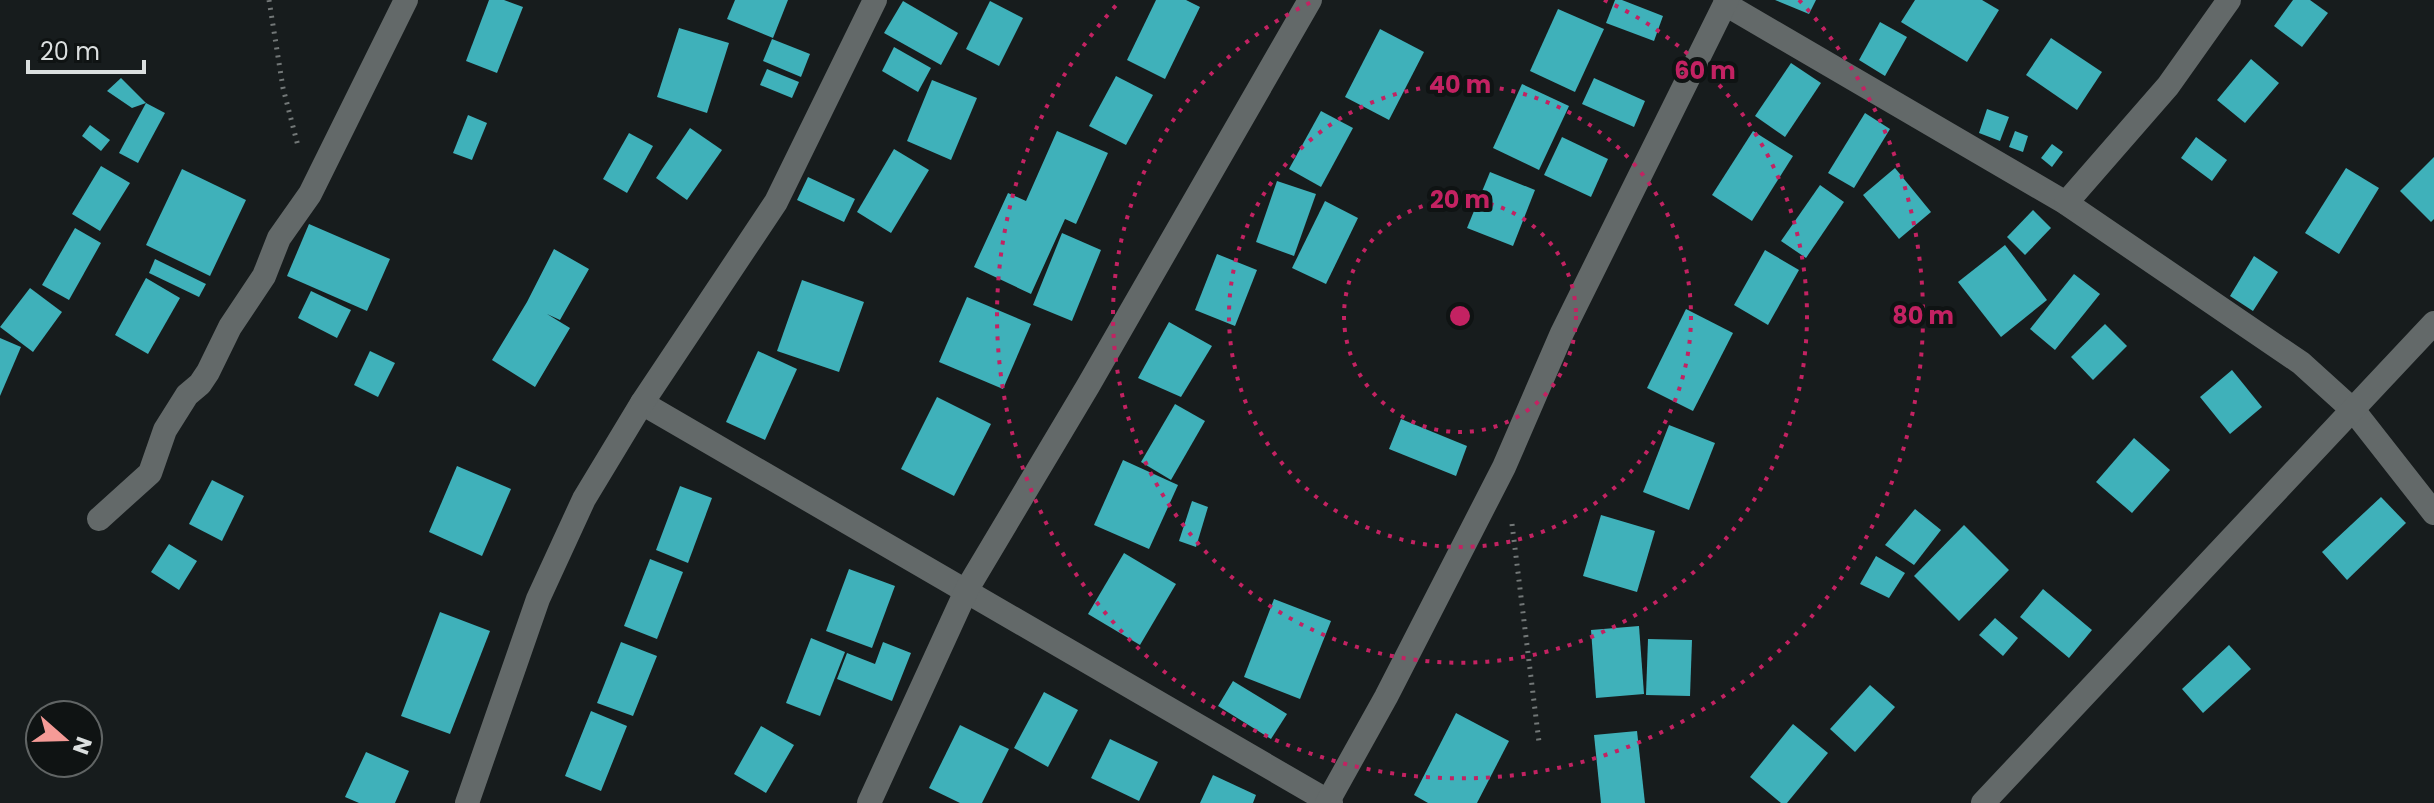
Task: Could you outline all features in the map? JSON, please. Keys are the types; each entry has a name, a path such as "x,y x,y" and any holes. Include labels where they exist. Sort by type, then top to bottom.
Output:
{"street":[{"path":"99,519 150,473 165,430 187,395 208,372 230,327 264,276 279,238 310,194 406,0"},
{"path":"467,803 538,599 584,499 642,403 776,202 875,0"},
{"path":"869,803 967,589 1088,386 1310,0"},
{"path":"2066,203 2168,86 2229,0"},
{"path":"642,403 1329,802 1504,467 1562,333 1726,2 2066,203 2301,363 2354,411 2434,513"},
{"path":"1983,803 2434,323"}],"path":[{"path":"269,0 283,88 310,194"},
{"path":"1504,467 1539,742"}],"building":[{"path":"489,0 504,0 523,7 497,73 466,61"},
{"path":"735,0 788,0 773,38 727,19"},
{"path":"1156,0 1186,0 1200,7 1165,79 1127,60"},
{"path":"1615,0 1663,16 1654,41 1606,23"},
{"path":"1775,0 1816,0 1809,14"},
{"path":"1915,0 1982,0 1999,10 1967,62 1901,22"},
{"path":"2293,0 2310,0 2328,13 2302,47 2274,26"},
{"path":"903,1 958,33 941,65 884,33"},
{"path":"990,1 1023,18 999,66 966,49"},
{"path":"1558,9 1604,29 1575,92 1530,71"},
{"path":"1880,22 1907,37 1885,76 1859,60"},
{"path":"679,28 729,43 707,113 657,97"},
{"path":"1380,29 1424,52 1389,120 1345,97"},
{"path":"2051,38 2102,72 2077,110 2026,75"},
{"path":"772,39 810,54 801,77 763,61"},
{"path":"894,47 931,68 918,92 882,71"},
{"path":"2251,59 2279,83 2245,123 2217,100"},
{"path":"1791,63 1821,83 1785,137 1755,116"},
{"path":"767,69 799,82 792,98 760,85"},
{"path":"1116,76 1153,95 1126,145 1089,126"},
{"path":"121,78 146,103 132,108 107,91"},
{"path":"1594,78 1645,101 1634,127 1582,104"},
{"path":"932,80 977,98 951,160 907,141"},
{"path":"1522,84 1569,106 1539,170 1493,148"},
{"path":"146,103 165,113 138,163 119,153"},
{"path":"1987,109 2009,117 2000,141 1979,133"},
{"path":"1321,111 1353,128 1321,187 1289,169"},
{"path":"1865,113 1890,129 1854,188 1828,173"},
{"path":"468,115 487,123 472,160 453,153"},
{"path":"90,125 110,140 101,151 82,136"},
{"path":"690,128 722,150 687,200 656,178"},
{"path":"1057,131 1108,153 1076,224 1065,219 1031,294 974,267 1008,193 1026,201"},
{"path":"1753,131 1793,156 1752,221 1712,195"},
{"path":"2015,131 2028,136 2023,152 2009,147"},
{"path":"629,133 653,146 627,193 603,179"},
{"path":"1562,137 1608,159 1591,197 1544,175"},
{"path":"2196,137 2227,160 2212,181 2181,158"},
{"path":"2052,144 2063,152 2052,167 2041,158"},
{"path":"894,149 929,170 891,233 857,212"},
{"path":"2434,157 2434,219 2431,222 2400,191"},
{"path":"101,166 130,183 100,231 72,214"},
{"path":"1895,168 1931,212 1899,239 1863,195"},
{"path":"2346,168 2379,188 2339,254 2305,233"},
{"path":"182,169 246,200 210,276 146,245"},
{"path":"1490,172 1535,190 1513,246 1467,228"},
{"path":"808,177 855,199 844,222 797,200"},
{"path":"1277,181 1316,194 1294,256 1256,242"},
{"path":"1820,185 1844,202 1806,258 1781,241"},
{"path":"1325,201 1358,218 1326,284 1292,268"},
{"path":"2033,210 2051,228 2025,255 2007,237"},
{"path":"309,224 390,259 367,311 287,276"},
{"path":"75,228 101,243 69,300 42,285"},
{"path":"1062,233 1101,250 1072,321 1033,305"},
{"path":"2005,245 2047,300 2001,337 1958,282"},
{"path":"554,249 589,269 560,320 547,314 570,328 535,387 492,360"},
{"path":"1765,250 1799,270 1768,325 1734,305"},
{"path":"1217,254 1257,270 1235,326 1195,310"},
{"path":"2254,256 2278,272 2253,311 2230,296"},
{"path":"155,259 206,284 199,297 149,273"},
{"path":"2074,274 2100,294 2055,350 2030,329"},
{"path":"146,278 180,298 148,354 115,335"},
{"path":"802,280 864,302 839,372 777,351"},
{"path":"30,288 62,312 33,352 0,327"},
{"path":"311,291 351,310 337,338 298,318"},
{"path":"967,297 1031,324 1003,389 939,362"},
{"path":"1686,309 1733,333 1693,411 1647,388"},
{"path":"1169,322 1212,346 1181,397 1138,378"},
{"path":"2105,324 2127,346 2093,380 2071,357"},
{"path":"0,338 21,347 0,396"},
{"path":"370,351 395,363 378,397 354,385"},
{"path":"758,351 797,369 765,440 726,422"},
{"path":"2232,370 2262,407 2230,434 2200,397"},
{"path":"937,397 991,424 954,496 901,469"},
{"path":"1175,404 1205,421 1171,480 1141,462"},
{"path":"1401,419 1467,446 1456,476 1389,449"},
{"path":"1669,425 1715,443 1689,510 1643,492"},
{"path":"2134,438 2170,470 2132,513 2096,482"},
{"path":"1123,460 1178,485 1149,549 1094,525"},
{"path":"457,466 511,489 482,556 429,532"},
{"path":"212,480 244,496 222,541 189,524"},
{"path":"680,486 712,498 688,563 656,550"},
{"path":"2381,497 2406,523 2347,580 2322,552"},
{"path":"1192,501 1208,507 1196,547 1179,541"},
{"path":"1915,509 1941,530 1914,565 1885,545"},
{"path":"1601,515 1655,531 1637,592 1583,576"},
{"path":"1964,525 2009,570 1959,621 1914,576"},
{"path":"169,544 197,561 179,590 151,572"},
{"path":"1124,553 1176,584 1140,645 1088,614"},
{"path":"1876,556 1905,573 1889,598 1860,584"},
{"path":"650,559 683,572 657,639 624,626"},
{"path":"849,569 895,586 872,648 826,631"},
{"path":"2043,589 2092,630 2069,658 2020,617"},
{"path":"1274,599 1331,621 1300,699 1244,677"},
{"path":"440,612 490,631 450,734 401,716"},
{"path":"1995,618 2018,638 2003,656 1979,635"},
{"path":"1639,626 1644,694 1596,698 1591,630"},
{"path":"811,638 845,652 820,716 786,703"},
{"path":"1648,639 1692,640 1690,696 1646,695"},
{"path":"621,642 657,656 633,716 597,703"},
{"path":"883,642 911,653 892,701 837,679 847,653 875,664"},
{"path":"2229,645 2251,669 2203,713 2182,689"},
{"path":"1233,681 1287,714 1271,739 1218,706"},
{"path":"1870,685 1895,707 1855,752 1830,729"},
{"path":"1044,692 1078,710 1048,767 1014,748"},
{"path":"591,711 627,726 601,791 565,776"},
{"path":"1456,713 1509,741 1477,803 1428,803 1414,795"},
{"path":"1793,724 1828,753 1787,803 1781,803 1750,777"},
{"path":"960,725 1009,749 982,803 960,803 929,788"},
{"path":"761,726 794,745 766,793 734,774"},
{"path":"1637,731 1645,803 1601,803 1594,735"},
{"path":"1110,739 1158,762 1139,801 1091,778"},
{"path":"366,752 409,771 395,803 359,803 345,797"},
{"path":"1213,775 1256,795 1253,803 1200,803"}]}
